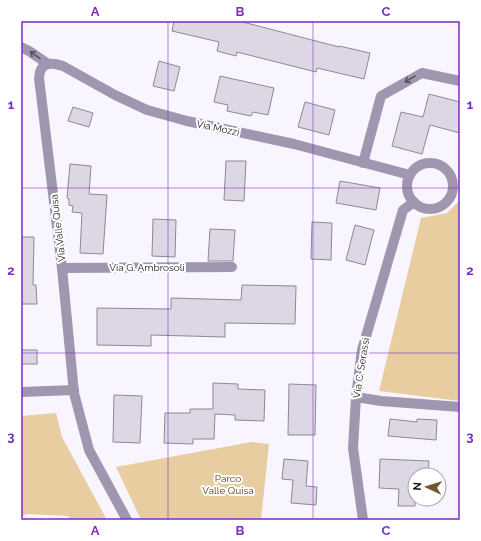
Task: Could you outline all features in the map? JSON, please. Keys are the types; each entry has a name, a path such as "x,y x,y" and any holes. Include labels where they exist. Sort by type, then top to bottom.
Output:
{"street":[{"name":"Via Mozzi","path":"21,47 29,51 45,66 54,64 63,66 115,95 147,110 187,121 294,144 396,170 410,175"},
{"name":"Via Valle Quisa","path":"45,66 40,73 39,78 62,268 74,390 89,450 127,520"},
{"path":"364,163 381,96 422,73 460,81"},
{"path":"432,162 445,168 451,176 456,190 442,206 428,209 420,207 410,198 407,186 410,175 416,167 432,162"},
{"name":"Via C. Serassi","path":"363,520 353,448 356,397 362,350 403,210 414,202"},
{"name":"Via G. Ambrosoli","path":"62,268 232,266"},
{"path":"21,392 74,390"},
{"path":"356,397 381,401 460,407"}],"green space":[{"path":"460,200 460,401 379,391 421,218 447,213"},
{"path":"56,413 62,437 107,520 71,520 68,516 27,514 21,517 21,416"},
{"name":"Parco Valle Quisa","path":"251,442 269,444 261,520 141,520 116,467"}],"building":[{"path":"174,21 239,21 339,47 370,53 364,79 317,68 316,72 237,52 236,56 217,51 219,42 172,31"},
{"path":"159,61 180,67 174,91 153,86"},
{"path":"220,76 274,88 268,115 253,112 251,116 227,111 228,105 214,102"},
{"path":"429,94 460,102 460,133 430,125 422,154 392,146 401,112 423,117"},
{"path":"305,102 335,110 329,135 298,127"},
{"path":"73,107 93,113 89,127 68,121"},
{"path":"226,161 246,161 244,201 224,200"},
{"path":"70,164 91,166 89,194 107,195 103,254 80,253 82,213 72,212 73,206 69,205 69,199 67,198"},
{"path":"340,181 380,188 376,210 336,203"},
{"path":"153,219 176,220 175,257 152,256"},
{"path":"312,222 332,223 331,260 311,259"},
{"path":"355,225 374,230 365,265 346,260"},
{"path":"210,229 235,230 233,261 208,261"},
{"path":"21,237 34,237 33,285 36,285 37,304 21,304"},
{"path":"242,285 296,286 295,324 225,323 225,337 151,335 151,346 97,345 97,308 171,309 171,298 241,300"},
{"path":"21,350 37,350 37,364 21,364"},
{"path":"213,383 238,384 238,389 265,390 264,421 235,420 235,415 215,414 214,439 193,439 193,444 164,443 165,413 190,413 190,409 213,409"},
{"path":"289,384 316,385 315,435 288,435"},
{"path":"114,395 142,396 140,443 113,442"},
{"path":"390,419 417,422 417,419 437,420 436,440 388,436"},
{"path":"284,459 308,461 306,486 317,487 316,505 291,503 293,480 282,479"},
{"path":"380,459 429,461 429,467 407,467 407,506 398,506 399,489 379,488"}]}
